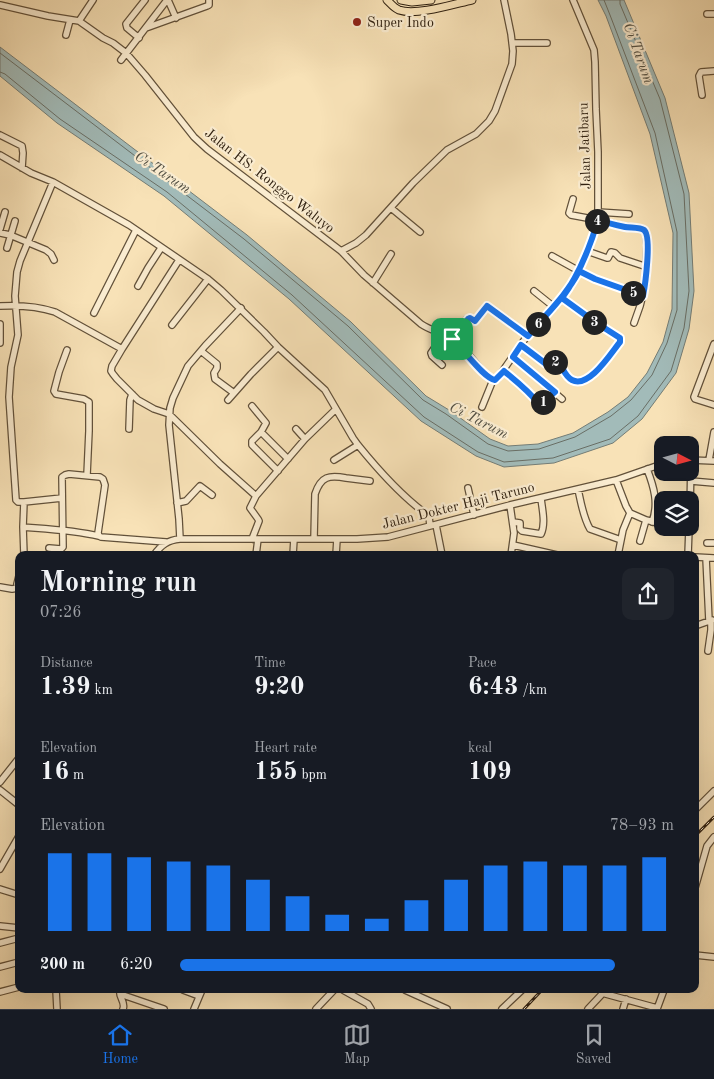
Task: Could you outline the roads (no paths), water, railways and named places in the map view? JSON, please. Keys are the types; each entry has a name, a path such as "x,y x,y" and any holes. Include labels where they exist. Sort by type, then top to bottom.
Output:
{"main road":[{"path":"387,0 395,8 410,12 472,0"},
{"path":"401,0 412,2 431,0"}],"street":[{"path":"79,21 93,0"},
{"path":"139,38 127,28 126,24 144,0"},
{"path":"121,60 168,0 176,18"},
{"path":"146,28 207,6 209,5 208,0"},
{"path":"341,251 366,235 442,154 476,134 489,121 495,111 512,64 512,43 504,0"},
{"name":"Jalan Jatibaru","path":"482,407 493,380 497,379 504,371 528,336 562,298 579,271 598,220 598,138 594,50 573,0"},
{"name":"Jalan HS. Ronggo Waluyo","path":"0,5 36,14 79,21 113,43 126,53 150,80 194,137 207,149 341,251 373,283 421,324 430,330 444,334 460,345 487,376 493,380"},
{"path":"66,35 70,20"},
{"path":"512,43 547,43"},
{"path":"702,95 701,72 714,71"},
{"path":"0,135 22,146 24,153 22,168"},
{"path":"0,157 53,182 136,230 221,290 241,308 278,348 322,386 358,445 389,481 414,505 429,516 441,551"},
{"path":"53,182 18,266 15,305 18,335 11,367 10,426 14,456 16,500 24,502 62,498"},
{"path":"574,199 570,215 644,230 647,235 646,282 634,324"},
{"path":"391,208 420,232"},
{"path":"0,229 5,212"},
{"path":"598,212 629,214"},
{"path":"7,248 15,221"},
{"path":"94,313 136,230"},
{"path":"0,233 46,250 54,260"},
{"path":"138,286 161,248"},
{"path":"587,251 607,258 612,252 620,258 647,267"},
{"path":"373,283 391,254"},
{"path":"552,256 595,279 643,296"},
{"path":"179,260 122,349 111,371 132,394 145,404 169,414 256,496"},
{"path":"172,325 208,279"},
{"path":"534,291 554,307"},
{"path":"521,345 546,364 557,361 560,363 566,374 574,381 578,382 589,378 599,368 620,342 620,338 562,298"},
{"path":"0,306 15,305 55,312 122,349"},
{"path":"452,339 468,319 470,318 475,321 487,306 528,336"},
{"path":"180,539 169,425 169,414 173,398 194,358 241,308"},
{"path":"0,324 0,343"},
{"path":"442,365 431,353 444,334"},
{"path":"714,344 712,356 694,396 695,399 714,405"},
{"path":"228,400 261,363 278,348"},
{"path":"67,350 54,391 56,394 84,399 89,402 87,475"},
{"path":"200,351 217,364 214,373 215,379 234,393"},
{"path":"513,357 562,399"},
{"path":"504,371 522,385 538,403 543,402 555,392"},
{"path":"129,429 132,394"},
{"path":"252,406 266,423 261,432 252,441 252,445 278,471"},
{"path":"256,551 255,539 259,521 250,510 250,507 256,496 305,439 336,409"},
{"path":"296,429 305,439"},
{"path":"261,432 288,459"},
{"path":"699,460 712,461 714,432"},
{"path":"334,460 358,445"},
{"name":"Jalan Dokter Haji Taruno","path":"23,527 82,532 102,537 166,542 180,539 337,540 388,537 616,480 654,467"},
{"path":"616,480 630,513 652,522 656,510 656,498 647,469"},
{"path":"49,548 61,549 63,547 62,477 65,474 87,475 103,479 105,485 99,536"},
{"path":"314,540 315,494 323,480 335,476 370,481"},
{"path":"691,491 691,481 714,483"},
{"path":"177,503 186,501 200,486 212,495"},
{"path":"468,488 474,515"},
{"path":"578,489 583,512 590,529 621,540"},
{"path":"512,522 520,523 522,531 540,534 543,532 541,498"},
{"path":"24,502 24,551"},
{"path":"510,505 514,533 512,551"},
{"path":"619,551 623,530 630,513"},
{"path":"640,541 646,520"},
{"path":"688,551 689,536"},
{"path":"293,551 294,539"},
{"path":"336,551 337,540"},
{"path":"157,551 166,542"},
{"path":"707,542 714,543"},
{"path":"513,545 538,551"},
{"path":"699,557 714,558"},
{"path":"706,558 711,620 708,651"},
{"path":"0,587 15,588"},
{"path":"699,624 711,620"},
{"path":"0,782 15,763"},
{"path":"0,790 15,802"},
{"path":"699,806 714,791"},
{"path":"699,874 707,846 714,837"},
{"path":"0,869 15,843"},
{"path":"0,889 15,894"},
{"path":"0,926 15,928"},
{"path":"0,943 15,939"},
{"path":"699,955 714,957"},
{"path":"0,967 15,963"},
{"path":"0,992 15,988"},
{"path":"56,993 57,1009"},
{"path":"122,993 123,1009"},
{"path":"122,993 164,1009"},
{"path":"194,1009 200,993"},
{"path":"316,1009 331,993"},
{"path":"348,993 368,1004 371,1009"},
{"path":"412,993 447,1009"},
{"path":"502,1009 519,993"},
{"path":"588,1009 603,993"},
{"path":"607,993 657,1009 663,993"},
{"path":"624,1009 626,1000"}],"water":[{"name":"Ci Tarum","path":"598,0 624,0 665,98 689,193 694,291 689,329 676,373 642,419 613,443 554,463 504,467 476,456 421,421 289,299 164,196 57,123 0,76 0,47 247,235 351,322 426,396 490,439 508,446 538,444 573,433 608,412 628,397 647,373 663,342 672,309 673,233 650,134 606,16"}],"railway":[{"path":"699,832 714,817"},
{"path":"524,1009 539,993"}],"place":[{"name":"Super Indo","path":"357,22"}]}
